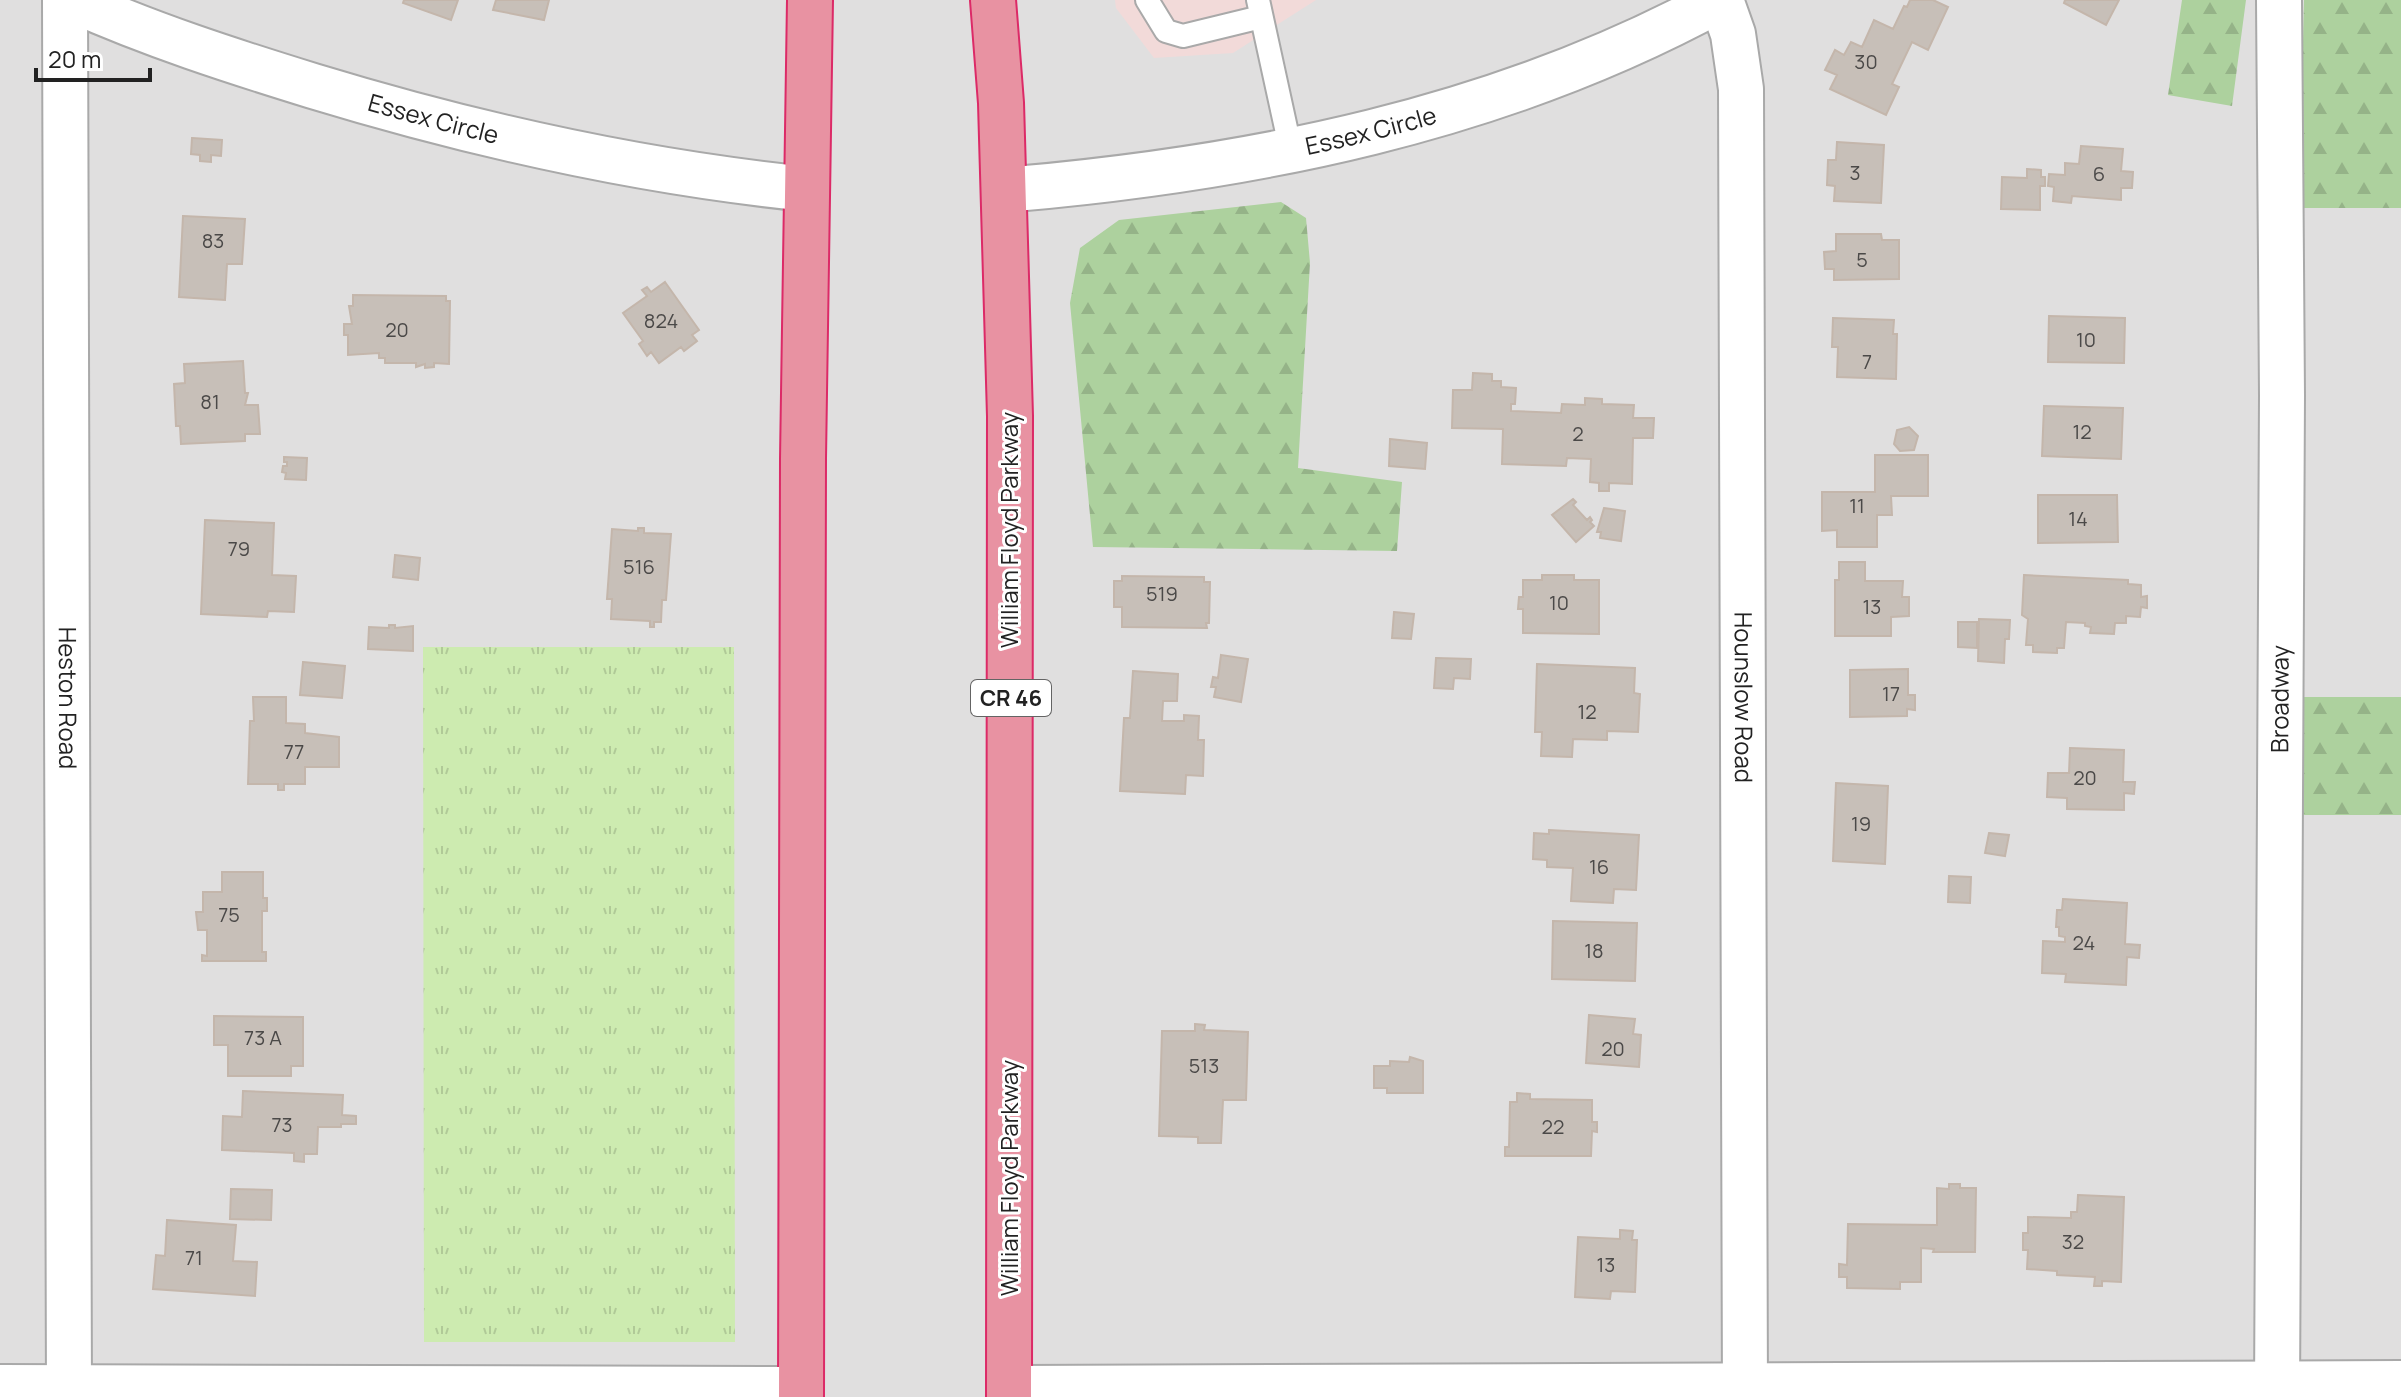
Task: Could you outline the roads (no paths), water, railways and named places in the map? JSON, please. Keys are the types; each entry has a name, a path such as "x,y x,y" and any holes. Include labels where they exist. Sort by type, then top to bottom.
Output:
{"highway":[{"path":"801,1393 803,459 810,0"},
{"name":"William Floyd Parkway","path":"1001,3 1011,534 1009,1392"}],"street":[{"name":"Heston Road","path":"65,0 69,1392"},
{"name":"Essex Circle","path":"73,0 173,41 407,114 625,163 744,183 807,189"},
{"name":"Essex Circle","path":"1004,190 1078,184 1220,164 1353,139 1478,103 1627,46 1720,0"},
{"name":"Hounslow Road","path":"1720,0 1733,34 1741,89 1745,1391"},
{"name":"Broadway","path":"2277,1390 2282,442 2279,0"},
{"path":"1009,1392 2277,1390 2401,1383"},
{"path":"0,1387 69,1392 801,1393"}],"lane":[{"path":"1147,0 1166,31 1183,36 1259,8 1291,151"}]}
